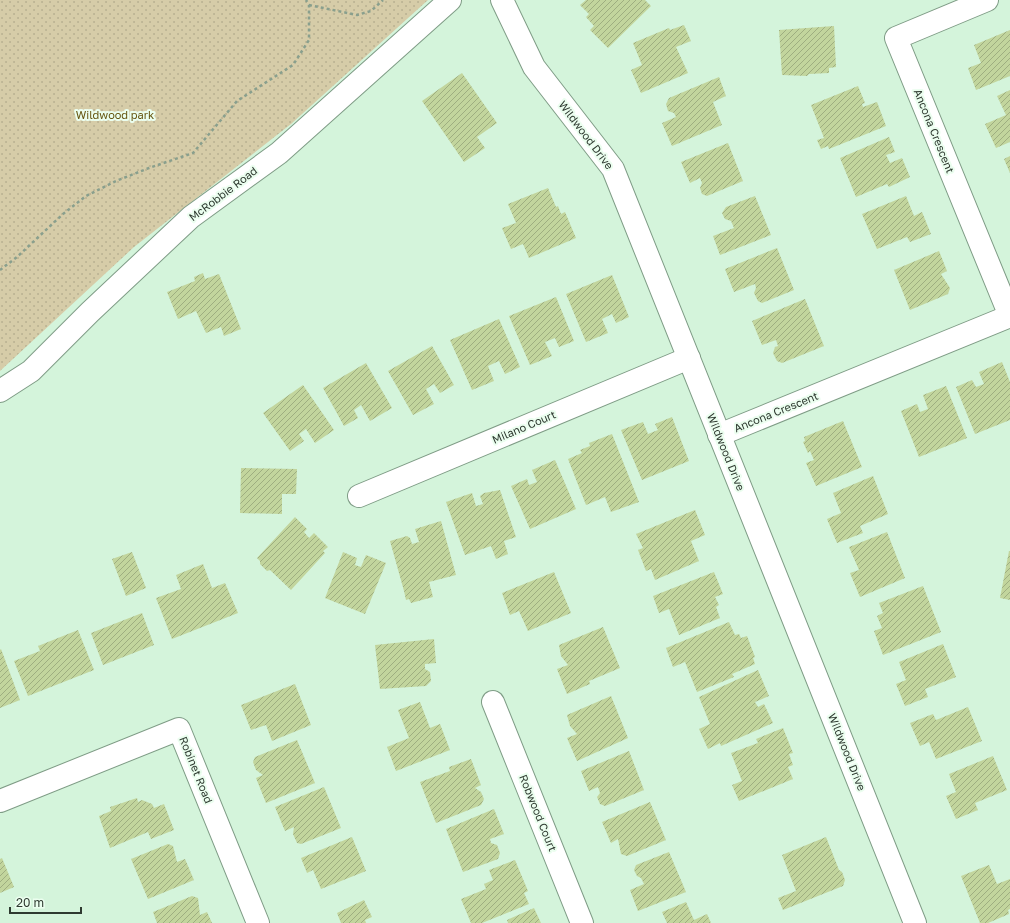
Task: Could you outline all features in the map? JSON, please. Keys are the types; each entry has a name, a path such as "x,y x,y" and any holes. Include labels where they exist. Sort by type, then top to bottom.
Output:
{"street":[{"name":"McRobbie Road","path":"0,390 32,371 90,312 191,217 279,154 450,0"},
{"name":"Wildwood Drive","path":"502,0 534,67 613,169 915,923"},
{"name":"Ancona Crescent","path":"719,435 1010,316 896,38 987,0"},
{"name":"Milano Court","path":"359,496 689,358"},
{"name":"Robwood Court","path":"493,702 582,923"},
{"name":"Robinet Road","path":"0,801 179,729 258,923"}],"path":[{"path":"0,270 17,257 63,214 86,196 116,181 193,153 237,101 293,65 309,40 308,5 306,0"},
{"path":"308,5 357,15 371,10 383,0"}],"green space":[{"name":"Wildwood park","path":"0,0 428,0 291,124 134,247 0,371"}],"building":[{"path":"586,0 645,0 651,6 608,48 590,30 594,26 586,17 589,14 580,5"},
{"path":"684,25 691,41 676,47 688,73 641,93 631,70 642,65 633,43 669,28 670,30"},
{"path":"834,26 836,67 829,68 829,73 809,74 807,76 782,75 779,30"},
{"path":"1010,30 1010,76 976,90 968,68 981,63 974,45"},
{"path":"462,73 497,123 477,137 485,148 464,162 422,101"},
{"path":"719,77 726,96 713,102 722,125 672,146 662,123 676,117 674,113 668,111 666,104 669,98"},
{"path":"858,86 865,103 862,104 863,107 877,102 886,126 829,149 828,146 821,149 817,140 824,138 811,105"},
{"path":"1010,90 1010,142 996,148 985,124 1006,115 997,96"},
{"path":"889,137 895,152 886,155 890,163 902,158 910,177 889,187 887,184 856,197 840,158"},
{"path":"728,143 743,181 707,196 702,194 700,188 702,183 700,178 690,183 681,162"},
{"path":"1010,156 1010,173 1004,159"},
{"path":"548,188 556,207 558,206 561,214 565,212 576,238 529,258 523,244 511,249 502,228 516,223 508,204"},
{"path":"755,196 771,235 720,255 713,236 734,228 731,221 725,219 722,213 726,207"},
{"path":"906,196 914,216 922,212 931,234 910,242 907,237 877,249 862,214"},
{"path":"777,248 794,290 762,303 758,301 754,293 756,288 755,284 734,292 725,269"},
{"path":"939,251 947,271 941,274 950,288 948,294 910,310 894,270"},
{"path":"203,273 205,279 219,274 241,329 224,336 221,327 206,333 196,311 178,319 167,292 195,281 194,277"},
{"path":"612,275 629,317 616,323 612,314 602,319 608,333 586,342 566,294"},
{"path":"556,297 574,341 559,347 555,338 545,342 552,356 530,365 509,316"},
{"path":"805,299 824,346 782,363 777,361 773,353 775,347 778,346 776,340 762,345 752,321"},
{"path":"499,319 520,367 505,374 499,361 488,366 494,381 472,390 450,340"},
{"path":"432,346 454,385 440,393 434,384 426,389 434,404 413,415 388,371"},
{"path":"1002,362 1010,382 1010,420 975,434 956,387 972,380 976,387 984,384 979,372"},
{"path":"366,363 392,408 370,421 361,405 354,410 358,418 344,426 323,388"},
{"path":"303,385 334,430 315,443 306,429 299,434 304,441 290,451 263,413"},
{"path":"946,386 967,438 919,457 901,411 917,404 920,412 928,409 923,395"},
{"path":"672,417 689,461 642,480 621,430 643,422 648,434 658,430 655,424"},
{"path":"843,421 862,467 816,486 806,463 814,460 810,451 808,453 803,442 805,441 804,437"},
{"path":"612,434 639,502 611,512 605,497 586,505 568,459 582,453 580,450 590,446 589,443"},
{"path":"555,460 576,509 530,529 511,486 527,479 529,485 537,482 532,470"},
{"path":"241,468 297,469 296,494 282,494 282,514 240,513"},
{"path":"873,476 888,514 860,526 863,533 837,543 827,519 841,513 833,493"},
{"path":"500,490 516,537 504,541 508,554 496,559 491,546 465,555 446,502 472,493 476,506 483,504 480,496 484,493"},
{"path":"695,510 705,535 691,541 699,561 655,580 651,569 646,571 638,550 643,548 636,534"},
{"path":"295,517 307,529 304,532 309,538 314,533 328,547 323,551 325,553 291,590 270,570 267,571 260,564 260,561 257,558"},
{"path":"441,521 456,575 429,582 433,597 411,603 409,599 406,600 390,541 407,536 410,538 412,544 419,542 415,529"},
{"path":"887,532 905,578 860,597 850,573 859,570 849,547"},
{"path":"1010,551 1010,600 1000,598"},
{"path":"132,552 146,588 126,596 112,559"},
{"path":"343,552 357,558 355,565 361,567 366,555 386,563 365,614 325,598"},
{"path":"203,564 212,588 225,583 238,613 172,639 156,598 181,589 176,575"},
{"path":"554,572 571,613 528,631 519,611 510,615 502,593"},
{"path":"714,572 723,594 715,597 719,605 716,607 720,618 679,635 669,609 659,613 653,596"},
{"path":"923,586 941,632 883,655 874,631 882,628 877,616 883,613 879,603"},
{"path":"142,613 154,645 103,665 91,633"},
{"path":"729,622 735,635 739,634 741,638 747,636 755,657 753,658 755,664 732,674 734,677 697,692 685,662 673,667 666,648"},
{"path":"603,627 620,668 589,681 590,684 567,694 557,669 568,665 561,656 559,645"},
{"path":"78,630 94,670 28,696 14,661 40,651 38,646"},
{"path":"434,639 436,663 425,664 425,669 430,672 431,681 426,686 380,689 375,645"},
{"path":"943,644 956,677 925,689 928,697 905,706 896,684 906,680 899,662"},
{"path":"1,649 20,700 0,708 0,650"},
{"path":"758,670 769,696 755,702 758,707 764,704 773,723 721,746 720,743 708,749 699,729 710,724 699,697"},
{"path":"295,684 311,725 272,741 266,725 251,730 241,705"},
{"path":"611,696 628,738 577,761 567,738 577,734 570,726 567,715"},
{"path":"420,702 430,728 440,724 450,750 396,771 387,747 409,738 398,710"},
{"path":"968,707 982,741 936,759 929,742 920,746 910,723 933,714 936,720"},
{"path":"783,728 793,753 789,754 793,765 788,767 793,779 739,801 732,785 742,781 731,753 758,743 756,739"},
{"path":"297,740 315,783 266,803 256,778 263,775 256,770 253,762 255,757"},
{"path":"629,751 644,790 605,806 600,804 597,797 600,793 598,787 589,791 581,771"},
{"path":"993,756 1007,790 975,803 978,810 956,819 946,796 956,792 949,774"},
{"path":"471,759 481,785 475,788 481,792 484,799 481,805 436,823 420,782 450,771 449,767"},
{"path":"324,787 341,828 301,844 297,843 293,834 294,827 285,831 275,807"},
{"path":"137,798 138,802 142,800 152,804 154,808 164,804 174,830 151,839 148,832 110,848 99,816 111,811 110,807"},
{"path":"650,802 666,840 627,856 621,854 618,839 611,843 602,822"},
{"path":"494,809 504,834 490,839 491,843 497,845 500,853 498,859 463,872 446,829"},
{"path":"352,837 366,871 321,889 313,870 307,873 301,858"},
{"path":"826,837 839,870 842,872 845,880 843,886 783,910 778,898 796,891 782,855"},
{"path":"168,844 173,846 177,862 185,859 194,880 148,899 131,859"},
{"path":"669,852 686,892 638,911 630,890 644,884 634,870 636,865"},
{"path":"2,858 14,887 0,893 0,859"},
{"path":"515,860 528,891 524,893 529,904 482,923 471,923 461,899 486,889 484,884 493,880 489,870"},
{"path":"989,865 997,884 1010,879 1010,909 1008,910 1009,914 988,923 980,923 961,876"},
{"path":"192,896 198,898 200,915 207,912 212,923 157,923 153,912"},
{"path":"364,900 372,917 365,920 366,923 341,923 337,913"},
{"path":"686,902 694,920 707,914 711,923 667,923 662,912"},
{"path":"534,908 541,923 508,923 507,920"}]}
